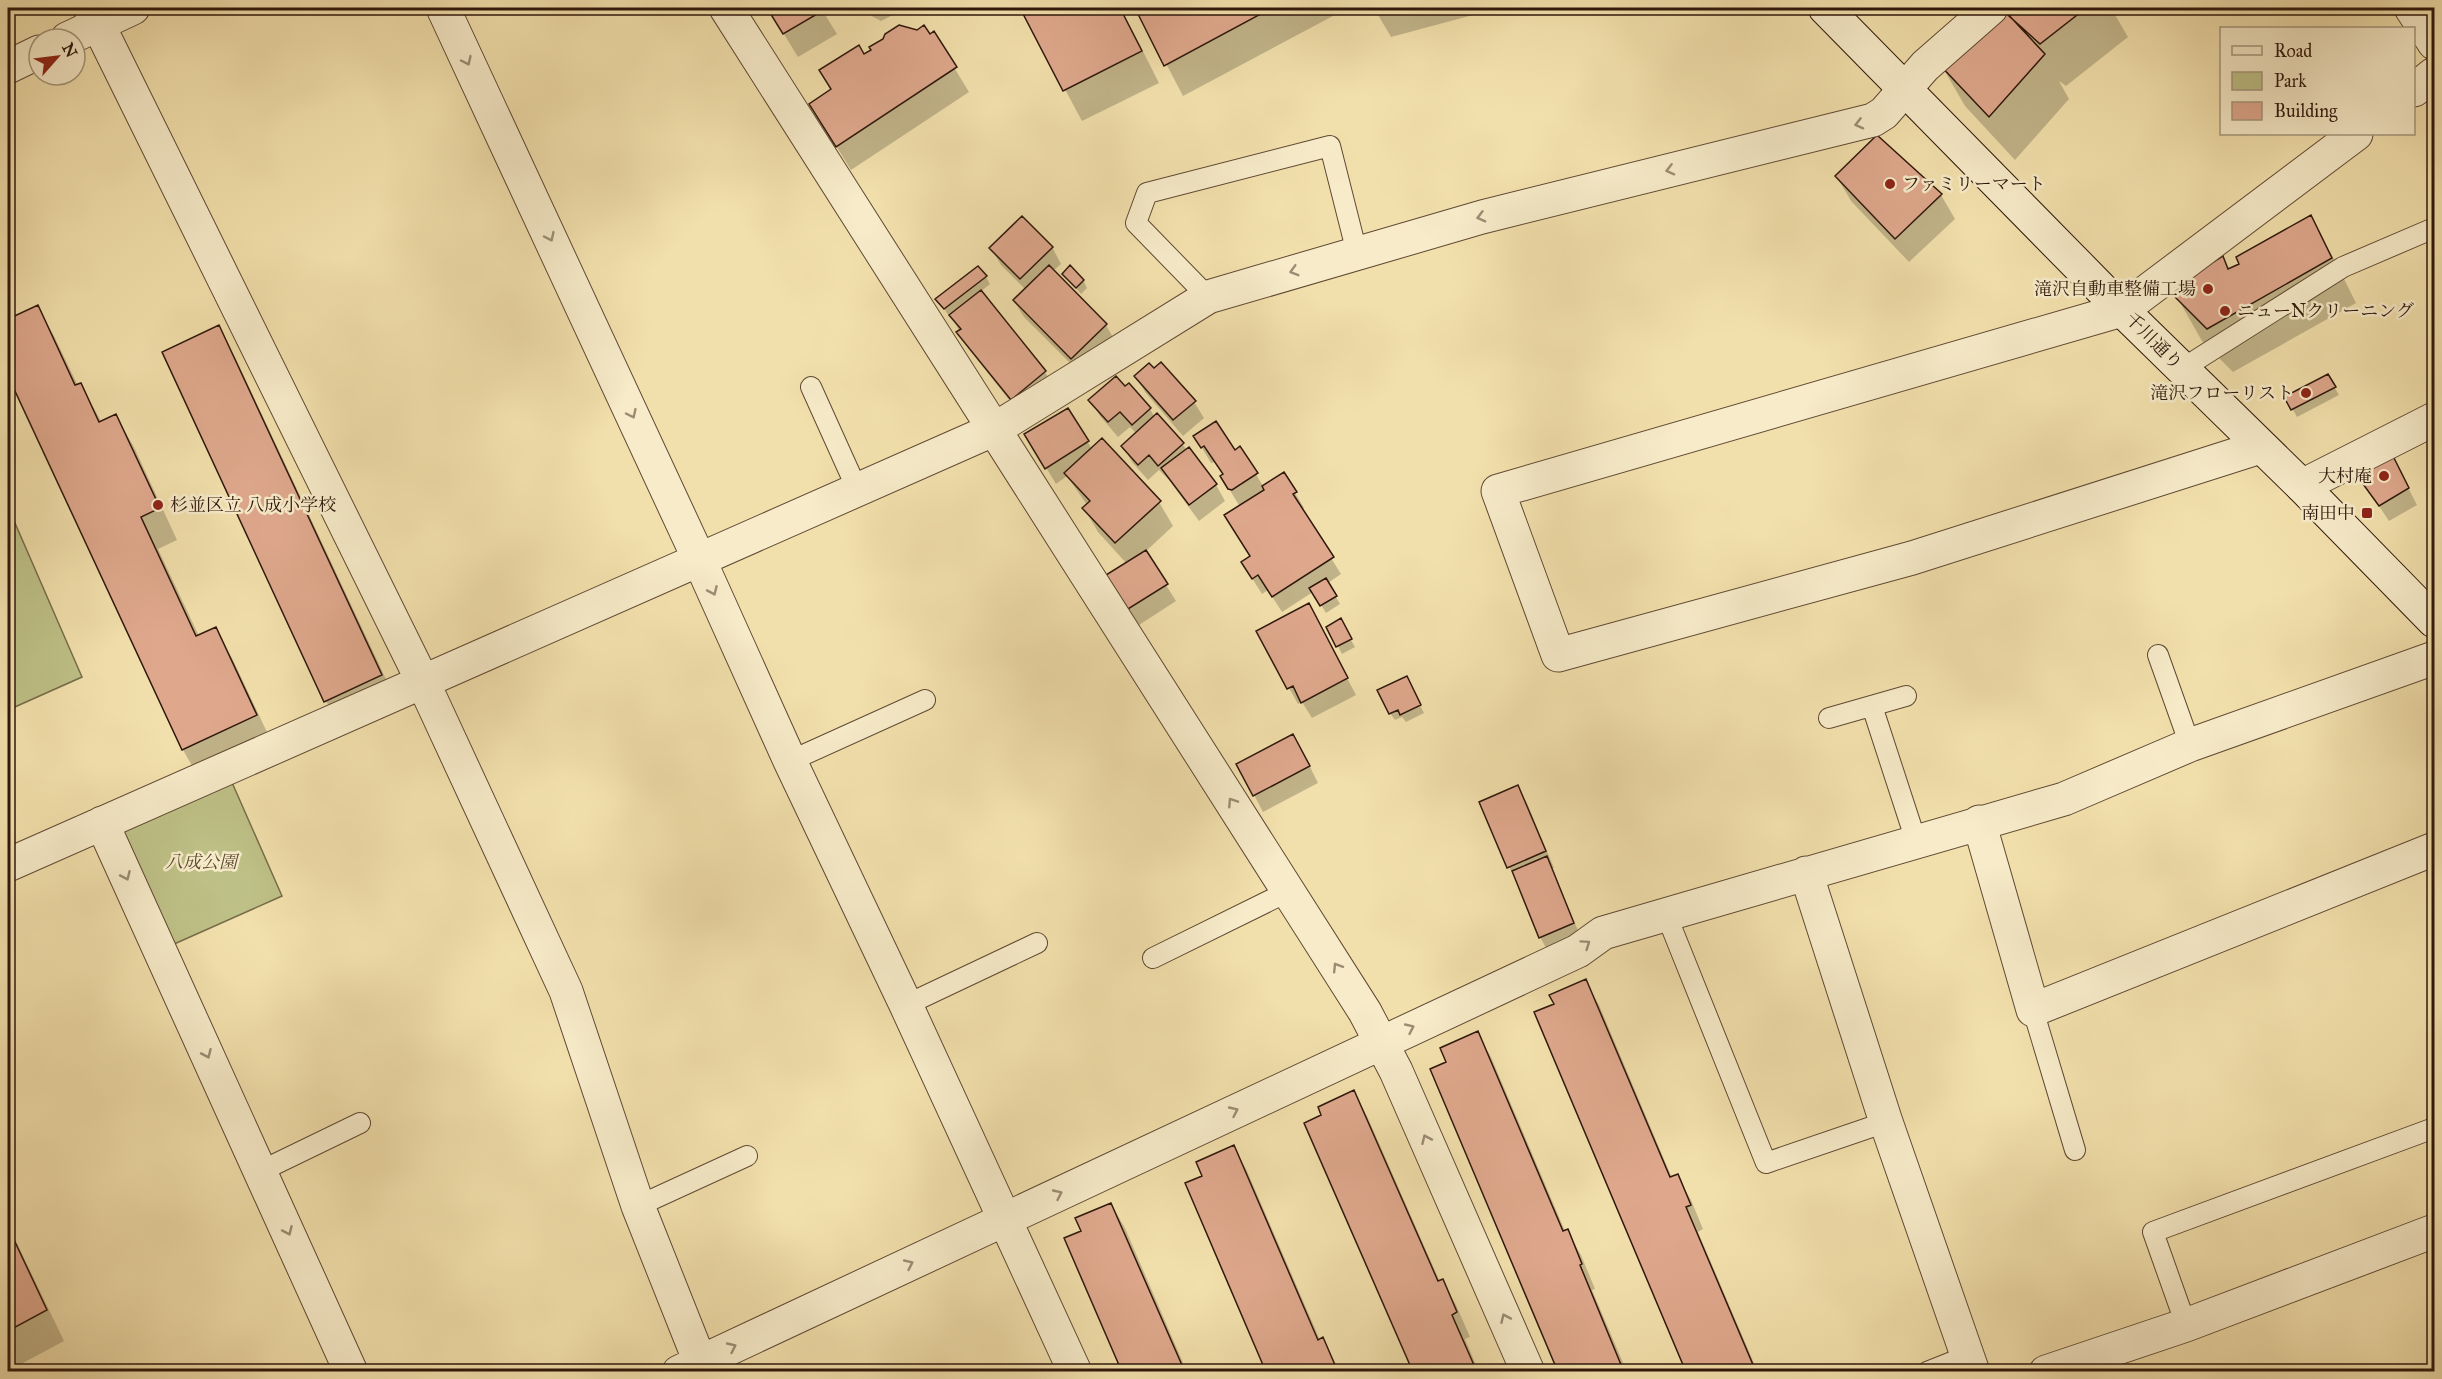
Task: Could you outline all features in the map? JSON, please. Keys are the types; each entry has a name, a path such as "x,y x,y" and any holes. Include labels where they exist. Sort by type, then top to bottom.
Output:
{"street":[{"path":"81,27 94,16 133,8"},
{"path":"443,8 699,559 790,761 1076,1371"},
{"path":"726,8 1365,1011 1396,1071 1528,1371"},
{"name":"千川通り","path":"1825,8 2122,310 2302,486 2434,621"},
{"path":"8,865 995,429 1208,297 1482,217 1874,120 1884,113 1925,66 1991,8"},
{"path":"2411,8 2434,43"},
{"path":"94,16 422,681 566,991 694,1368 1381,1041 1578,951 1603,933 2064,799 2190,745 2434,658"},
{"path":"8,67 27,58"},
{"path":"2415,89 2434,74"},
{"path":"2260,447 1912,558 1558,655 1498,491 2122,310 2355,135"},
{"path":"2302,486 2434,419"},
{"path":"1979,822 2033,1010 2434,849"},
{"path":"102,823 351,1371"},
{"path":"1806,873 1886,1122 1970,1364"},
{"path":"2046,1371 2186,1325 2434,1231"}],"lane":[{"path":"1208,297 1136,223 1147,193 1330,146 1357,253"},
{"path":"2182,369 2343,267 2434,228"},
{"path":"811,387 857,489"},
{"path":"2158,655 2190,745"},
{"path":"1829,718 1906,696"},
{"path":"790,761 925,700"},
{"path":"1872,706 1916,841"},
{"path":"1153,958 1289,891"},
{"path":"1665,914 1766,1163 1886,1122"},
{"path":"906,1005 1037,943"},
{"path":"2033,1010 2075,1150"},
{"path":"261,1171 360,1123"},
{"path":"2186,1325 2153,1232 2434,1128"},
{"path":"638,1206 747,1156"},
{"path":"1927,1371 1970,1364"}],"green space":[{"path":"8,507 82,677 8,710"},
{"name":"八成公園","path":"230,778 282,896 172,945 120,828"}],"building":[{"path":"767,8 823,8 824,10 783,34"},
{"path":"1020,8 1120,8 1142,51 1063,91"},
{"path":"1135,8 1272,8 1164,66"},
{"path":"2018,8 2086,8 2040,44 2009,16"},
{"path":"2003,9 2045,54 1989,117 1938,63"},
{"path":"899,25 917,30 924,25 930,34 934,31 957,67 836,147 809,104 831,89 819,70 859,45 864,54 871,50 869,47 883,39 885,34"},
{"path":"1877,135 1942,194 1895,239 1835,176"},
{"path":"2311,215 2332,258 2207,329 2175,297 2175,285 2223,256 2228,269 2239,264 2236,257"},
{"path":"1022,216 1053,247 1020,279 989,248"},
{"path":"1049,265 1107,324 1071,359 1013,300"},
{"path":"1070,265 1084,280 1076,288 1062,274"},
{"path":"978,266 987,276 944,309 935,299"},
{"path":"981,290 1046,371 1011,400 956,332 961,329 949,315"},
{"path":"38,305 75,385 81,383 99,422 116,414 160,508 141,517 196,636 216,627 257,715 182,750 8,376 8,319"},
{"path":"219,325 382,675 324,702 162,352"},
{"path":"1161,362 1196,401 1173,420 1134,376 1149,363 1154,368"},
{"path":"2328,374 2336,387 2291,410 2284,397"},
{"path":"1116,376 1125,386 1129,383 1151,408 1132,425 1120,412 1108,422 1088,400"},
{"path":"1068,408 1089,441 1045,469 1024,434"},
{"path":"1157,413 1184,443 1158,466 1149,455 1138,465 1121,446"},
{"path":"1216,421 1235,450 1240,446 1258,473 1232,490 1228,489 1220,476 1223,474 1204,446 1201,448 1193,436"},
{"path":"1102,438 1161,501 1115,543 1082,508 1090,501 1064,473"},
{"path":"1189,447 1217,484 1189,505 1161,468"},
{"path":"2391,452 2409,488 2379,506 2355,473"},
{"path":"1284,472 1297,492 1293,494 1334,557 1272,597 1258,575 1252,579 1241,562 1250,556 1224,515 1264,490 1262,486"},
{"path":"1146,550 1168,584 1128,609 1106,575"},
{"path":"1326,578 1337,596 1320,606 1309,588"},
{"path":"1309,603 1348,678 1301,703 1293,686 1287,689 1256,631"},
{"path":"1341,618 1352,639 1336,647 1326,627"},
{"path":"1407,676 1421,705 1400,715 1398,710 1389,714 1377,690"},
{"path":"1293,734 1310,766 1253,796 1236,764"},
{"path":"1518,785 1546,851 1507,868 1479,802"},
{"path":"1547,856 1574,923 1539,938 1512,871"},
{"path":"1586,979 1670,1177 1678,1174 1691,1205 1686,1207 1754,1367 1759,1365 1762,1372 1686,1372 1534,1012 1554,1004 1549,995"},
{"path":"1478,1031 1563,1231 1568,1229 1582,1264 1580,1265 1624,1372 1558,1372 1430,1069 1446,1062 1440,1048"},
{"path":"1354,1090 1438,1281 1443,1279 1457,1312 1452,1315 1477,1372 1413,1372 1304,1123 1321,1115 1318,1107"},
{"path":"1234,1145 1318,1340 1323,1337 1338,1372 1266,1372 1185,1183 1202,1176 1196,1162"},
{"path":"1111,1203 1185,1372 1122,1372 1064,1238 1081,1231 1075,1218"},
{"path":"8,1227 47,1310 8,1331"}],"place":[{"name":"ファミリーマート","path":"1890,184"},
{"name":"滝沢自動車整備工場","path":"2208,289"},
{"name":"ニューNクリーニング","path":"2225,311"},
{"name":"滝沢フローリスト","path":"2306,393"},
{"name":"大村庵","path":"2384,476"},
{"name":"杉並区立 八成小学校","path":"158,505"},
{"name":"南田中","path":"2367,513"}]}
